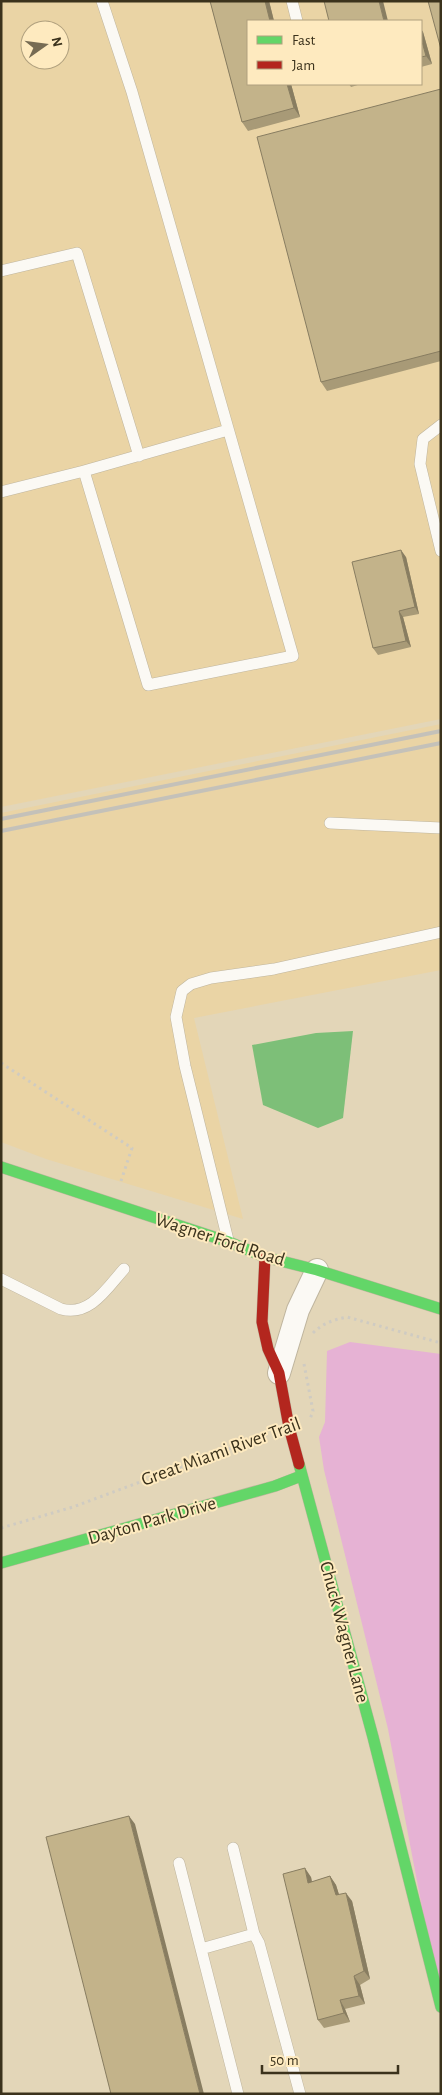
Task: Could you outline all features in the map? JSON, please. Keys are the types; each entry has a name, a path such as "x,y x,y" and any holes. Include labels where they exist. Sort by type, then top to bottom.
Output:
{"street":[{"name":"Wagner Ford Road","path":"1,1167 229,1242 265,1257 317,1270 441,1308"},
{"name":"Chuck Wagner Lane","path":"265,1257 262,1322 268,1349 279,1373 289,1427 373,1737 441,2007"},
{"path":"279,1373 298,1310 317,1270"},
{"name":"Dayton Park Drive","path":"1,1562 275,1486 302,1476"}],"lane":[{"path":"84,471 148,685 293,656 132,92 102,1"},
{"path":"292,1 297,20"},
{"path":"1,271 77,253 139,456"},
{"path":"441,425 423,439 420,464 441,551"},
{"path":"1,492 139,456 228,430"},
{"path":"330,824 441,828"},
{"path":"229,1242 183,1056 176,1017 182,991 191,984 211,978 274,969 441,932"},
{"path":"1,1279 72,1312 82,1310 94,1302 124,1269"},
{"path":"234,1848 254,1934 259,1943 300,2094"},
{"path":"179,1863 238,2094"},
{"path":"201,1949 254,1934"}],"path":[{"path":"1,1063 132,1148 113,1205"},
{"path":"308,1337 319,1327 332,1320 346,1317 441,1343"},
{"name":"Great Miami River Trail","path":"1,1528 73,1507 307,1421 311,1418 313,1411 303,1361"}],"shaded area":[{"path":"1,1 441,1 441,719 1,807"},
{"path":"441,724 441,970 194,1018 243,1219 46,1159 1,1142 1,813"},
{"path":"353,1031 343,1118 318,1128 263,1105 252,1045 316,1033"},
{"path":"350,1342 441,1354 441,2007 388,1729 324,1470 319,1437 325,1422 327,1351"}],"building":[{"path":"210,1 265,1 270,20 247,20 247,85 287,85 294,108 242,122"},
{"path":"324,1 379,1 384,20 329,20"},
{"path":"428,1 441,1 441,49"},
{"path":"422,42 426,56 422,57"},
{"path":"441,89 441,351 321,382 257,137"},
{"path":"401,550 415,607 399,611 406,641 373,648 352,562"},
{"path":"129,1816 200,2094 111,2094 46,1837"},
{"path":"305,1868 308,1883 330,1876 336,1895 346,1893 364,1971 354,1976 359,1996 340,2000 344,2013 318,2020 283,1874"}],"railway":[{"path":"1,819 441,731"},
{"path":"1,831 441,743"}],"traffic: fast":[{"path":"1,1167 229,1242 265,1257 317,1270 441,1309"},
{"path":"299,1464 373,1737 441,2007"},
{"path":"1,1563 275,1486 301,1476"}],"traffic: jam":[{"path":"265,1257 262,1322 268,1349 279,1373 289,1427 299,1464"}]}
